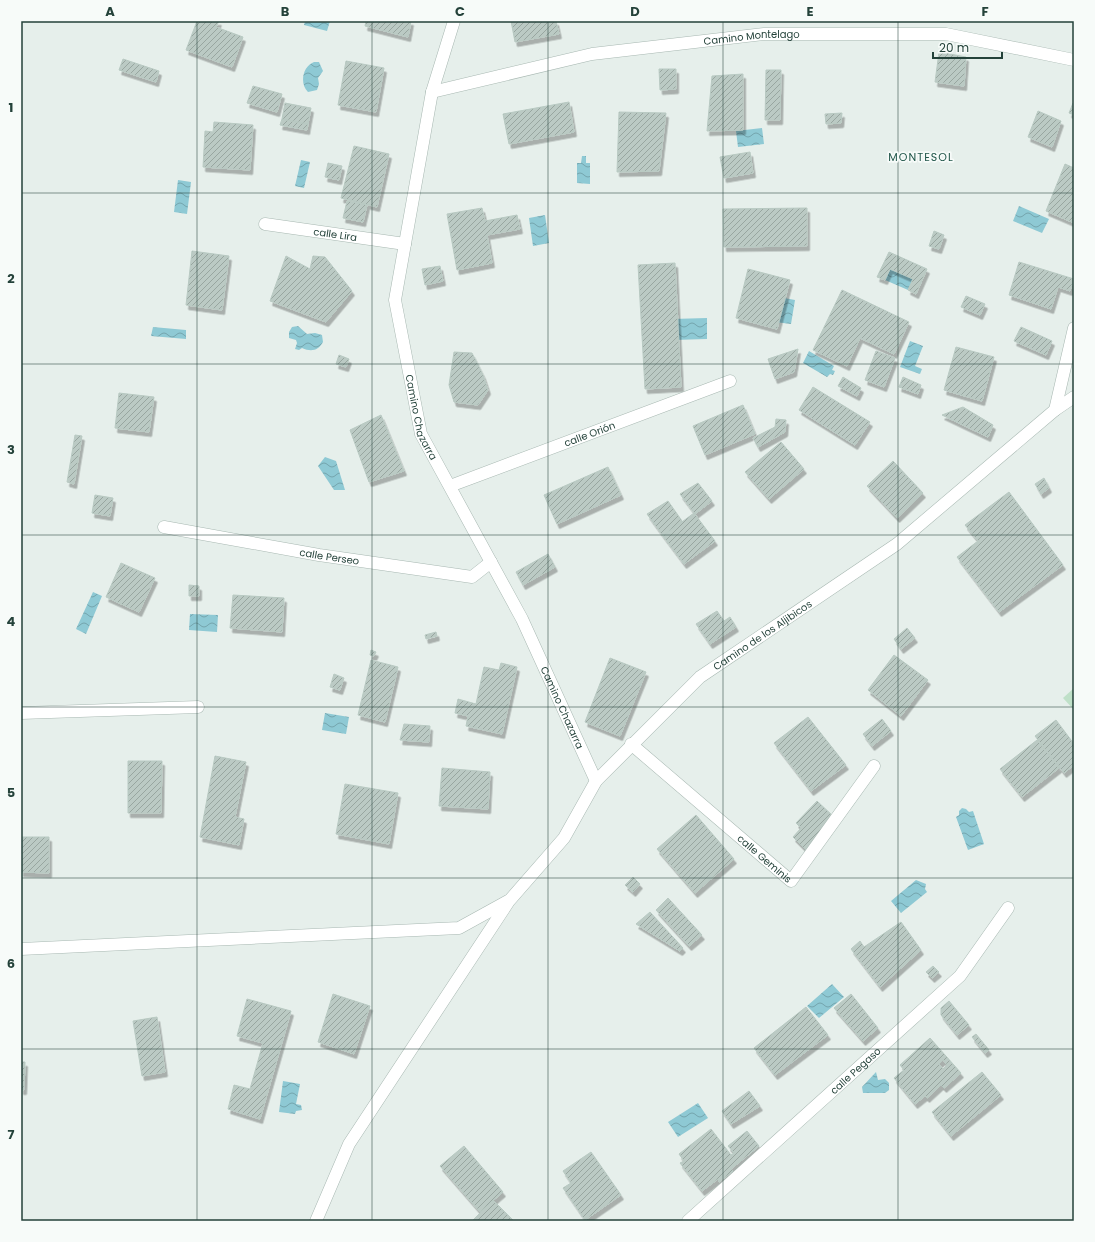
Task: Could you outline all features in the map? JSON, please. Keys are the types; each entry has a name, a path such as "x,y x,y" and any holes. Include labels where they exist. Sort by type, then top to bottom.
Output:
{"street":[{"name":"Camino Chazarra","path":"454,21 432,92 395,300 421,434 522,619 596,781"},
{"name":"Camino Montelago","path":"432,92 592,54 764,34 946,34 1074,60"},
{"name":"calle Lira","path":"265,224 405,244"},
{"path":"1055,410 1074,328"},
{"name":"calle Orión","path":"450,486 730,382"},
{"name":"Camino de los Aljibicos","path":"509,901 564,838 596,781 631,744 700,677 897,544 1055,410 1074,397"},
{"name":"calle Perseo","path":"164,528 319,555 472,577 491,562"},
{"path":"21,713 198,707"},
{"name":"calle Geminis","path":"631,744 791,880 874,766"},
{"path":"21,950 459,928 509,901"},
{"path":"316,1221 349,1144 509,901"},
{"name":"calle Pegaso","path":"688,1221 960,976 1008,908"}],"green space":[{"path":"1074,688 1074,710 1063,698"}],"water":[{"path":"305,21 330,21 327,31 304,25"},
{"path":"314,62 319,62 323,71 318,78 319,84 317,90 308,92 305,88 303,80 304,75 307,67"},
{"path":"762,128 764,144 738,147 736,131"},
{"path":"582,156 586,156 586,163 590,163 590,184 577,183 577,163 581,163"},
{"path":"301,160 310,162 304,188 295,186"},
{"path":"178,180 191,182 187,214 174,212"},
{"path":"1019,206 1049,219 1042,233 1013,221"},
{"path":"545,215 549,243 533,246 529,218"},
{"path":"890,269 913,279 908,290 885,280"},
{"path":"779,297 795,300 791,324 775,322"},
{"path":"707,318 707,339 674,340 672,319"},
{"path":"298,326 307,334 315,333 322,335 323,342 317,349 295,349 297,343 296,340 289,338 289,332 292,327"},
{"path":"153,327 186,330 186,339 151,336"},
{"path":"910,341 923,346 915,366 922,369 920,374 900,367"},
{"path":"809,351 834,366 832,370 835,371 833,375 830,374 827,377 803,363"},
{"path":"325,457 336,461 345,490 334,490 318,466"},
{"path":"93,592 102,596 86,634 76,629"},
{"path":"190,614 218,615 217,632 189,630"},
{"path":"325,713 349,717 346,734 322,730"},
{"path":"962,808 969,812 973,811 984,844 968,850 956,817 959,815 959,811"},
{"path":"916,880 926,884 925,889 927,892 901,913 891,901"},
{"path":"832,984 844,997 819,1018 807,1006"},
{"path":"876,1072 878,1080 885,1079 889,1083 889,1090 885,1093 863,1093 862,1087"},
{"path":"283,1081 300,1084 296,1104 301,1105 302,1110 296,1111 295,1114 279,1112"},
{"path":"698,1103 708,1118 678,1137 668,1122"}],"building":[{"path":"197,21 219,21 216,27 243,37 232,67 186,50"},
{"path":"366,21 411,21 408,37 365,26"},
{"path":"511,21 556,21 559,34 515,42"},
{"path":"939,52 966,57 964,86 935,82"},
{"path":"123,59 159,71 156,82 119,70"},
{"path":"346,61 384,68 376,112 338,105"},
{"path":"659,69 676,69 676,89 660,90"},
{"path":"766,70 781,70 780,120 765,120"},
{"path":"743,74 743,130 707,131 712,76"},
{"path":"253,86 282,94 277,112 247,103"},
{"path":"569,102 574,132 509,144 503,114"},
{"path":"285,103 311,108 308,124 282,119"},
{"path":"1074,103 1074,115 1069,113"},
{"path":"1038,111 1061,121 1052,147 1028,137"},
{"path":"619,112 666,113 659,171 617,172"},
{"path":"842,113 841,123 826,124 825,114"},
{"path":"282,119 308,124 307,130 280,125"},
{"path":"214,122 253,125 250,170 203,167 205,131 213,132"},
{"path":"354,146 389,154 377,207 341,198"},
{"path":"750,152 753,173 724,178 720,157"},
{"path":"328,163 342,166 339,180 325,177"},
{"path":"1065,164 1074,168 1074,223 1046,211"},
{"path":"347,201 367,205 363,222 343,218"},
{"path":"482,208 485,221 517,215 520,229 487,235 492,263 457,270 447,214"},
{"path":"807,208 807,246 724,247 723,209"},
{"path":"934,231 944,235 939,249 929,246"},
{"path":"192,251 229,256 222,310 186,305"},
{"path":"889,252 927,269 916,294 908,290 913,279 890,269 885,280 877,277"},
{"path":"286,256 310,269 313,256 325,257 352,291 326,322 270,301"},
{"path":"1019,262 1074,279 1070,291 1058,287 1051,309 1009,295"},
{"path":"675,263 681,387 645,389 638,265"},
{"path":"440,266 443,281 425,285 422,269"},
{"path":"748,269 790,280 777,329 736,318"},
{"path":"842,290 909,322 894,354 860,338 847,366 813,350"},
{"path":"966,296 985,304 980,315 961,307"},
{"path":"1021,327 1052,341 1046,355 1014,341"},
{"path":"956,347 994,357 982,401 944,390"},
{"path":"798,349 794,372 775,379 768,359"},
{"path":"876,351 895,358 884,387 865,380"},
{"path":"454,352 472,353 483,375 488,390 478,405 454,402 449,385"},
{"path":"339,355 349,359 346,367 336,364"},
{"path":"843,377 861,388 857,396 838,386"},
{"path":"903,377 921,385 918,394 899,387"},
{"path":"813,387 870,422 855,445 799,410"},
{"path":"119,393 154,397 149,432 115,428"},
{"path":"743,405 755,434 705,455 693,426"},
{"path":"963,407 993,425 988,437 942,415"},
{"path":"381,415 404,471 369,482 350,430"},
{"path":"776,419 786,420 785,432 758,447 753,438 775,427"},
{"path":"75,435 82,436 74,484 67,482"},
{"path":"781,442 804,469 769,499 745,472"},
{"path":"893,461 923,493 897,518 867,486"},
{"path":"608,467 621,495 557,524 544,495"},
{"path":"1044,478 1049,488 1041,494 1035,484"},
{"path":"698,483 712,501 695,514 680,494"},
{"path":"1009,492 1063,565 999,612 957,557 978,541 965,525"},
{"path":"95,495 113,498 110,516 92,513"},
{"path":"668,501 682,521 663,536 647,514"},
{"path":"694,513 715,541 684,564 663,536"},
{"path":"548,554 555,567 523,585 516,572"},
{"path":"121,563 155,578 139,612 106,597"},
{"path":"189,585 199,586 199,596 189,596"},
{"path":"233,595 284,598 282,632 230,628"},
{"path":"717,611 724,621 730,617 736,627 710,644 696,624"},
{"path":"907,628 915,638 901,649 894,639"},
{"path":"436,632 437,636 426,639 425,635"},
{"path":"371,650 376,652 374,656 370,655"},
{"path":"894,655 928,680 901,716 868,690"},
{"path":"610,658 646,672 620,736 585,722"},
{"path":"371,660 398,667 385,722 358,715"},
{"path":"501,663 517,667 502,734 466,726 468,716 455,713 458,699 476,704 484,667 499,670"},
{"path":"334,674 344,678 340,690 330,687"},
{"path":"808,717 846,765 811,791 774,743"},
{"path":"882,719 891,731 872,746 863,734"},
{"path":"1056,720 1074,744 1074,765 1064,773 1035,736"},
{"path":"404,724 430,726 429,742 400,740"},
{"path":"1037,740 1059,768 1022,797 1000,769"},
{"path":"215,756 246,762 235,817 244,819 239,845 200,837"},
{"path":"128,761 162,761 161,813 128,813"},
{"path":"442,768 490,772 488,809 439,806"},
{"path":"345,784 398,793 389,844 336,834"},
{"path":"817,801 833,816 806,850 793,837 801,828 796,823"},
{"path":"696,815 734,859 695,893 657,849"},
{"path":"21,837 49,837 49,873 21,872"},
{"path":"633,877 640,884 633,892 625,885"},
{"path":"668,898 702,935 689,946 656,910"},
{"path":"650,912 683,948 680,951 636,924"},
{"path":"901,922 921,950 880,987 851,949 860,941 864,947"},
{"path":"933,966 939,972 932,978 926,972"},
{"path":"333,994 370,1006 354,1054 318,1042"},
{"path":"851,994 878,1028 863,1041 834,1008"},
{"path":"247,999 291,1011 260,1119 228,1109 234,1085 250,1089 263,1043 237,1036"},
{"path":"949,1001 969,1025 957,1035 941,1015 941,1008"},
{"path":"806,1007 828,1035 775,1075 754,1048"},
{"path":"157,1017 165,1072 142,1076 133,1021"},
{"path":"976,1034 989,1050 985,1053 972,1037"},
{"path":"930,1038 961,1073 944,1088 941,1085 927,1098 925,1096 915,1104 894,1078 904,1070 900,1065","holes":["943,1060 947,1065 943,1069 939,1064"]},
{"path":"21,1062 25,1062 24,1090 21,1090"},
{"path":"982,1072 1001,1095 951,1136 932,1112"},
{"path":"749,1091 760,1106 731,1124 722,1111"},
{"path":"711,1129 731,1155 734,1153 728,1146 747,1131 759,1146 731,1169 733,1171 719,1182 718,1179 702,1191 680,1163 684,1161 679,1154"},
{"path":"464,1146 503,1192 480,1212 440,1166"},
{"path":"591,1152 621,1195 585,1220 563,1188 571,1183 563,1171"},
{"path":"493,1200 514,1221 472,1221"}],"district":[{"name":"MONTESOL","path":"921,157"}]}
